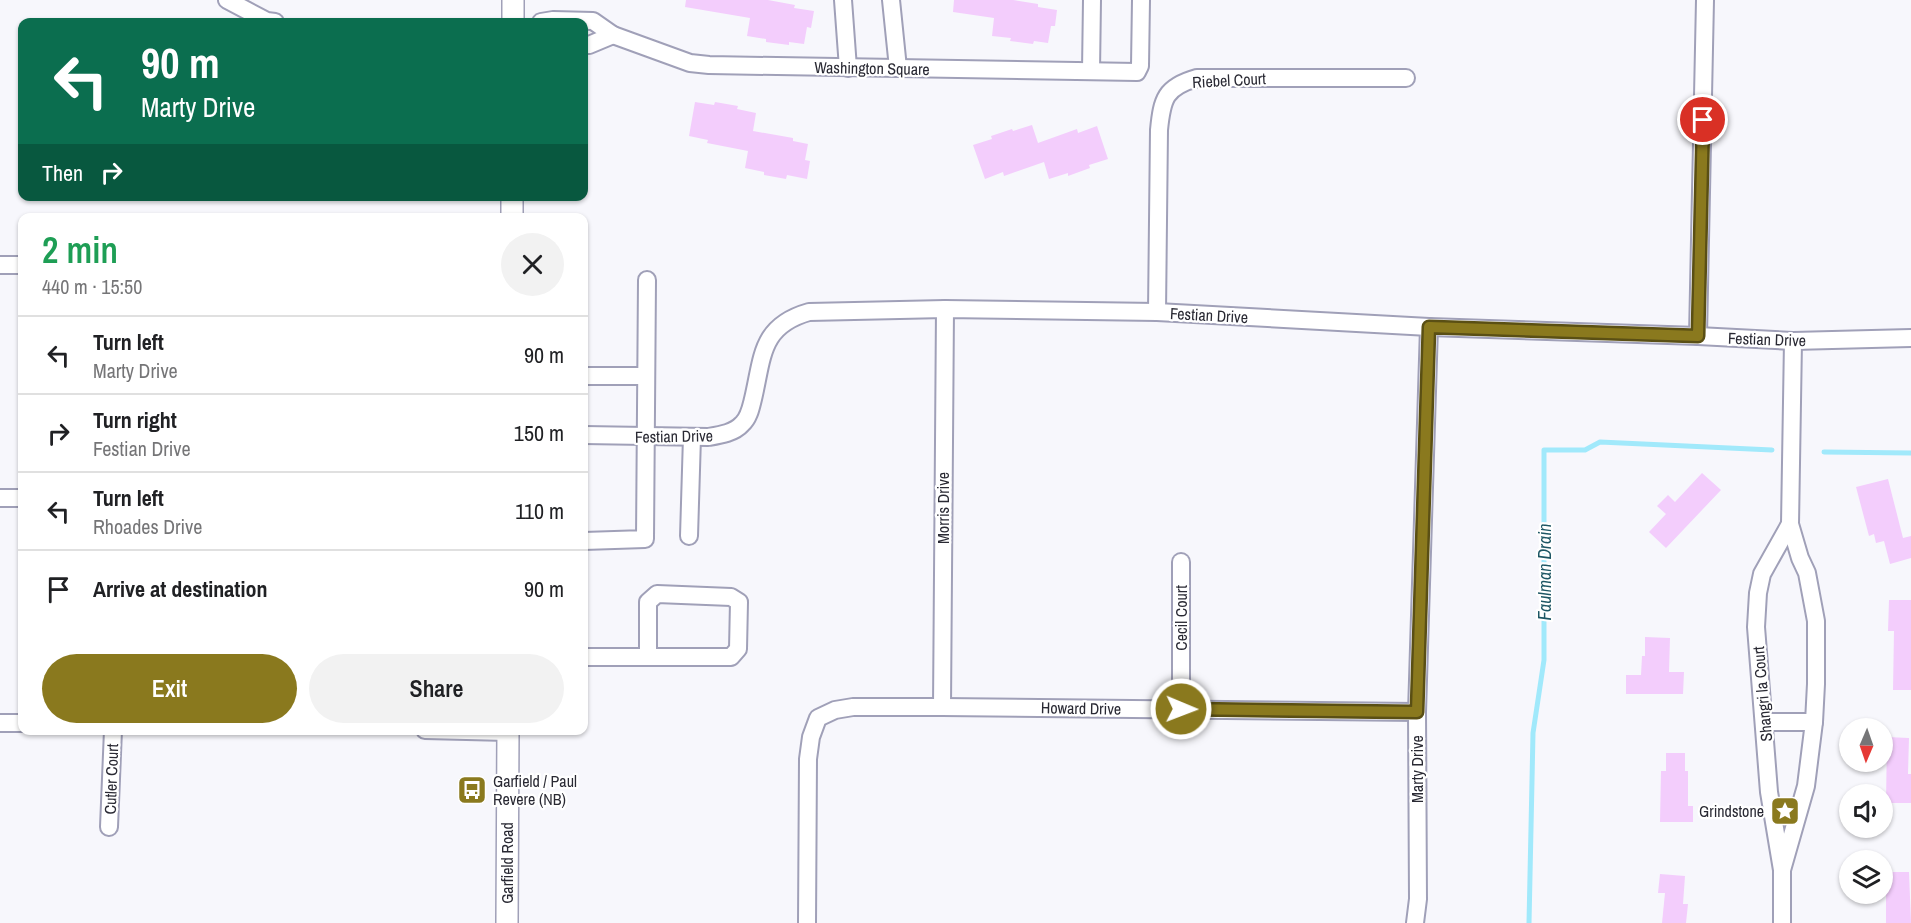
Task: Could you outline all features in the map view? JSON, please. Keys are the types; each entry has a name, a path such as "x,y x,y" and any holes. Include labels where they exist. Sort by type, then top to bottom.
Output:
{"main road":[{"path":"513,0 513,18"},
{"name":"Garfield Road","path":"507,923 508,735"}],"street":[{"path":"227,0 261,18"},
{"path":"843,0 848,68"},
{"path":"891,0 898,68"},
{"path":"1091,71 1092,0"},
{"name":"Washington Square","path":"588,21 593,21 613,35 690,63 720,66 1137,72 1140,66 1142,0"},
{"path":"1698,336 1706,0"},
{"path":"588,45 613,35"},
{"name":"Riebel Court","path":"1157,312 1159,130 1161,108 1169,91 1180,82 1197,78 1406,78"},
{"path":"0,265 18,265"},
{"path":"588,541 645,539 646,280"},
{"name":"Festian Drive","path":"588,435 708,437 723,434 743,424 750,411 762,352 771,336 781,324 793,316 808,312 945,309 1157,312 1429,327 1793,341 1911,338"},
{"name":"Morris Drive","path":"942,707 945,309"},
{"name":"Marty Drive","path":"1415,923 1418,899 1417,712 1429,327"},
{"name":"Shangri la Court","path":"1782,870 1806,786 1816,684 1816,621 1807,573 1790,524 1793,341"},
{"path":"588,376 646,376"},
{"path":"689,536 692,437"},
{"path":"0,498 18,498"},
{"name":"Shangri la Court","path":"1782,923 1782,870 1769,792 1756,627 1758,593 1762,574 1790,524"},
{"path":"1770,557 1800,558"},
{"name":"Cecil Court","path":"1181,562 1181,709"},
{"path":"588,657 648,657 731,657 738,650 739,602 730,597 657,594 648,602 648,657"},
{"name":"Howard Drive","path":"807,923 808,759 811,737 818,718 835,710 853,707 942,707 1417,712"},
{"path":"1764,722 1814,722"},
{"path":"0,723 18,723"},
{"name":"Cutler Court","path":"109,827 113,735"}],"building":[{"path":"686,0 768,0 814,11 811,28 807,27 804,44 789,42 789,45 766,42 766,39 747,36 750,18 685,7"},
{"path":"954,0 1013,0 1038,4 1038,7 1057,10 1055,26 1051,26 1048,43 1010,41 1011,38 992,36 994,18 953,12"},
{"path":"695,102 714,105 715,102 738,106 737,109 756,113 753,131 793,138 793,141 808,144 805,160 810,161 807,179 787,175 786,179 764,175 764,172 745,168 748,151 707,143 708,140 689,136"},
{"path":"1032,125 1038,143 1077,129 1078,133 1097,126 1108,159 1089,165 1090,168 1068,176 1068,173 1049,179 1044,162 1004,176 1003,172 985,179 973,145 992,139 991,136"},
{"path":"1702,473 1721,490 1666,548 1649,532 1666,514 1657,506 1668,495 1675,502"},
{"path":"1888,479 1903,538 1911,536 1911,558 1890,564 1884,541 1876,543 1874,534 1869,536 1856,487"},
{"path":"1889,600 1911,600 1911,690 1893,690 1894,631 1888,631"},
{"path":"1645,637 1670,638 1669,672 1684,672 1683,694 1626,694 1626,675 1641,675 1642,656 1645,656"},
{"path":"1893,737 1909,738 1908,774 1911,774 1911,803 1893,803 1893,784 1886,784 1886,772 1893,772"},
{"path":"1666,753 1685,753 1685,771 1688,771 1688,806 1693,806 1693,822 1660,822 1661,771 1666,771"},
{"path":"1893,872 1909,872 1911,923 1886,923 1886,904 1893,904"},
{"path":"1660,874 1685,876 1683,904 1688,904 1686,923 1662,923 1665,893 1658,893"}],"waterway":[{"name":"Faulman Drain","path":"1529,923 1533,733 1544,660 1544,450 1585,450 1600,442 1772,450"},
{"name":"Faulman Drain","path":"1824,452 1911,453"}],"place":[{"name":"Garfield / Paul Revere (NB)","path":"472,790"},
{"name":"Grindstone","path":"1785,811"}],"route":[{"path":"1181,709 1417,712 1429,327 1698,336 1703,120"}]}
